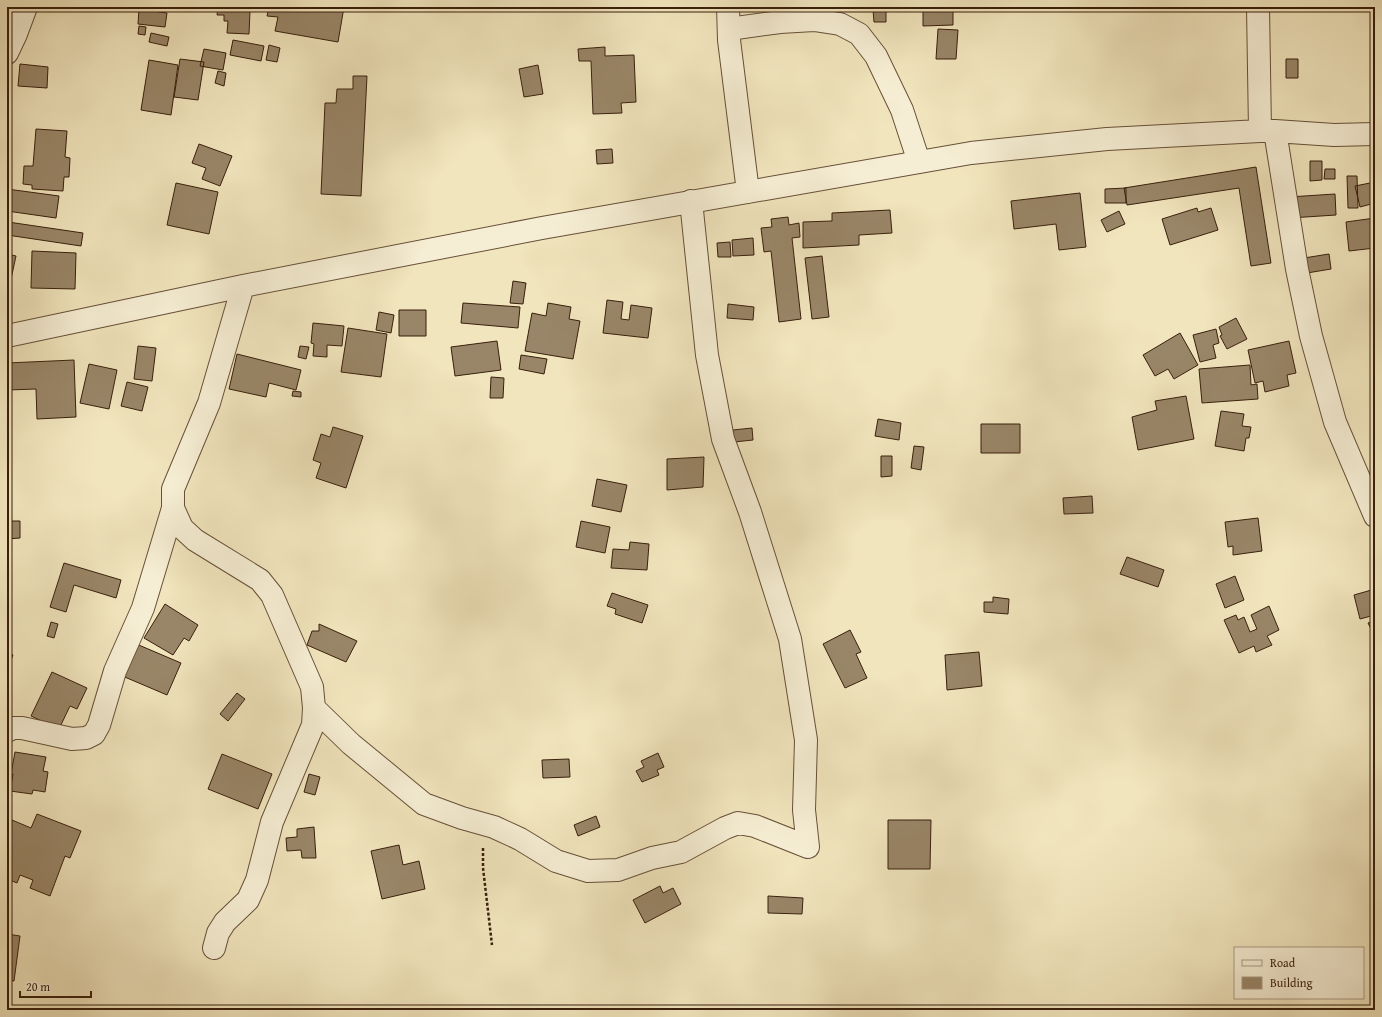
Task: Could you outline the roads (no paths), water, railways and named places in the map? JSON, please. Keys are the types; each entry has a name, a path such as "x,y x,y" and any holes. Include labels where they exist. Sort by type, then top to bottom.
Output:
{"street":[{"path":"7,53 26,7"},
{"path":"728,7 729,29 748,192"},
{"path":"1258,7 1268,131 1311,336 1336,422 1375,516"},
{"path":"729,29 780,22 814,20 840,24 859,34 876,56 902,110 919,162"},
{"path":"7,336 243,286 542,228 971,153 1107,139 1268,131 1334,135 1375,134"},
{"path":"314,708 351,744 424,804 462,818 494,827 520,839 556,861 588,870 618,870 652,858 681,852 725,828 738,823 755,826 808,847 804,810 806,740 790,639 750,512 723,439 707,355 691,201"},
{"path":"7,731 12,728 22,728 72,739 86,738 94,734 99,725 115,671 143,608 173,508 173,489 209,403 243,286"},
{"path":"173,508 182,528 195,540 260,580 272,595 312,687 314,708 313,725 272,822 258,880 248,900 225,922 218,933 214,948"}]}
